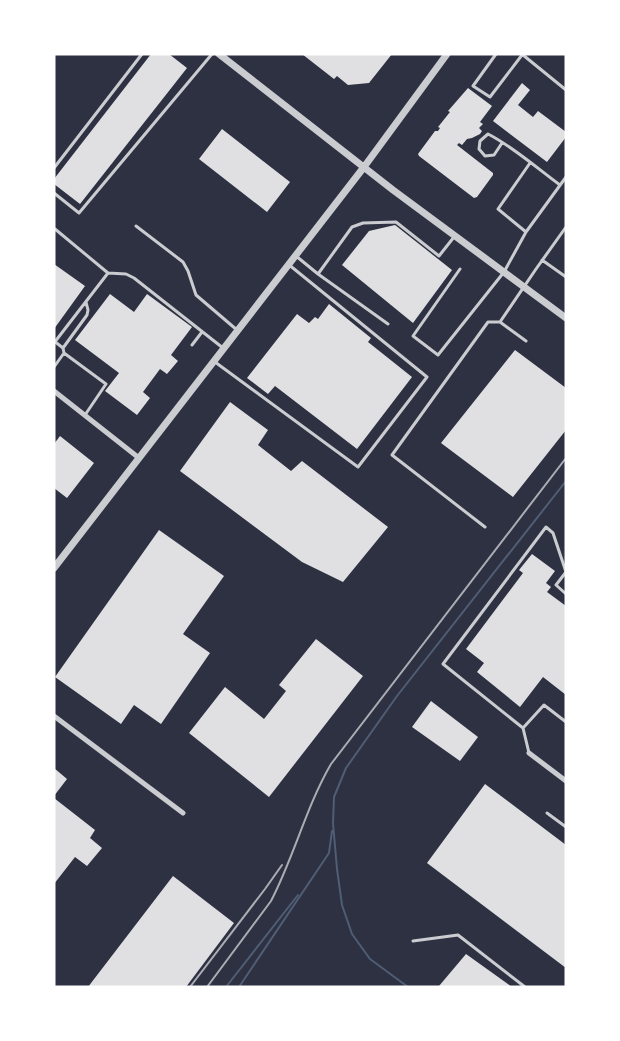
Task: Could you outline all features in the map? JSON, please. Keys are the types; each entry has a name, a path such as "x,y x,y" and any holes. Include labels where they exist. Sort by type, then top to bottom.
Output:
{"street":[{"path":"219,54 364,167 566,318"},
{"path":"54,568 364,167 447,54"},
{"path":"54,391 139,458"},
{"path":"54,716 183,813"},
{"path":"529,753 566,781"}],"lane":[{"path":"54,168 142,54"},
{"path":"54,193 79,213 212,54"},
{"path":"496,54 473,86 490,98 521,55 566,90"},
{"path":"502,143 494,155 485,156 479,149 480,141 488,134 502,143 560,185"},
{"path":"526,232 498,209 530,164"},
{"path":"460,268 412,336 438,355 504,272 526,232 566,177"},
{"path":"318,274 352,227 363,223 396,222 439,256 455,236"},
{"path":"136,226 183,262 196,295 237,330"},
{"path":"500,322 566,228"},
{"path":"55,229 108,273 126,274 134,278 223,348"},
{"path":"295,255 388,324"},
{"path":"542,260 566,277"},
{"path":"213,361 358,467 428,377 288,264"},
{"path":"85,415 106,384 64,353 63,348 54,342 108,273"},
{"path":"63,348 87,315 86,302"},
{"path":"485,528 392,455 488,322 500,322 526,341"},
{"path":"192,345 202,332"},
{"path":"54,367 64,353"},
{"path":"529,753 524,728 443,664 546,527 553,533 566,572 556,585 566,594"},
{"path":"524,728 544,705 566,722"},
{"path":"547,813 566,827"},
{"path":"413,941 458,935 525,987"}],"building":[{"path":"151,54 169,54 187,68 80,204 54,184 54,179"},
{"path":"302,54 392,54 369,83 348,85 337,76 334,79"},
{"path":"522,83 530,90 518,105 533,117 538,111 566,132 566,137 547,162 493,121"},
{"path":"468,88 492,106 480,122 483,124 479,128 482,131 480,134 467,139 462,145 459,143 457,145 493,173 474,198 418,154 435,131 438,131 440,128 438,127 450,112 448,111"},
{"path":"222,129 290,182 267,212 199,159"},
{"path":"395,225 452,270 413,323 342,265 369,231"},
{"path":"54,264 85,286 54,329"},
{"path":"110,294 134,312 147,294 192,327 171,355 178,361 167,374 160,369 143,392 150,398 137,415 105,391 119,373 75,340"},
{"path":"329,304 371,338 368,342 412,377 357,449 275,386 268,394 247,378 297,314 309,323 315,317 318,319"},
{"path":"515,350 566,388 566,430 513,497 441,443"},
{"path":"230,402 268,430 258,445 291,471 302,461 388,527 343,582 302,562 180,471"},
{"path":"60,436 94,463 67,498 54,488 54,444"},
{"path":"159,530 224,576 183,634 210,653 161,724 134,705 121,724 55,677"},
{"path":"532,554 555,571 546,583 551,587 547,592 566,606 566,695 543,677 520,707 477,672 484,663 466,649 523,573 519,570"},
{"path":"316,639 363,676 269,797 189,733 225,687 264,719 286,691 279,685"},
{"path":"431,701 478,737 460,761 412,727"},
{"path":"54,768 67,779 54,796"},
{"path":"485,784 566,845 566,968 427,863"},
{"path":"54,798 95,830 90,838 102,848 87,866 75,857 54,884"},
{"path":"173,876 234,923 186,987 88,987"},
{"path":"466,954 512,987 440,987"}],"waterway":[{"path":"408,987 370,959 352,934 342,905 337,869 333,823 334,797 346,768 397,696 566,481"},
{"path":"239,987 329,853 332,831"},
{"path":"226,987 298,895"}],"railway":[{"path":"207,987 271,901 314,797 331,764 566,458"},
{"path":"190,987 282,865"}]}
